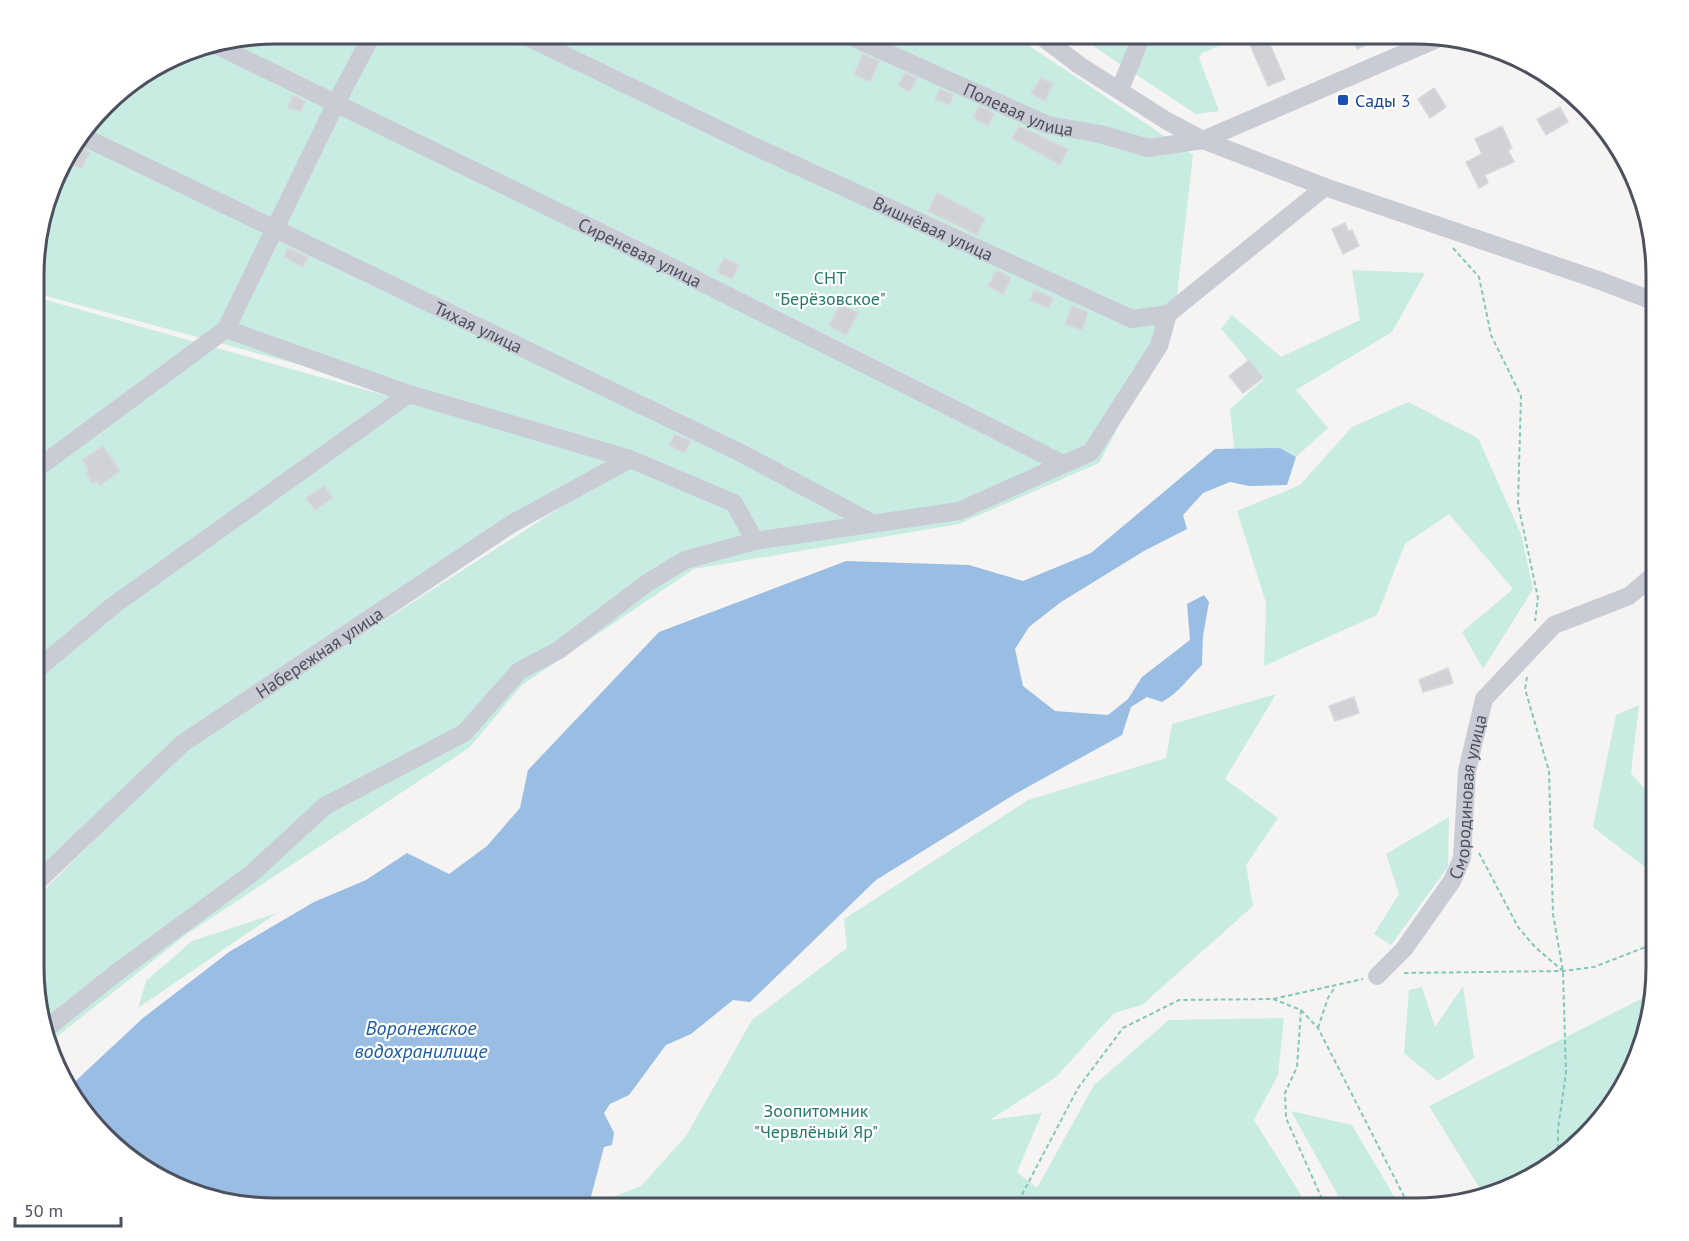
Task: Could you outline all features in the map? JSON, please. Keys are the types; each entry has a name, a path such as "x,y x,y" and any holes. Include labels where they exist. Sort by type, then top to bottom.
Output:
{"street":[{"path":"43,464 226,329 367,44"},
{"name":"Вишнёвая улица","path":"542,44 747,143 1132,319 1168,314"},
{"name":"Полевая улица","path":"868,44 1048,124 1100,134 1148,148 1203,140"},
{"path":"1052,44 1167,121 1203,140 1325,187 1598,279 1646,298"},
{"path":"1120,89 1138,44"},
{"path":"1203,140 1425,44"},
{"name":"Сиреневая улица","path":"224,49 649,256 1063,464"},
{"name":"Тихая улица","path":"88,139 741,453 872,523"},
{"path":"51,1025 116,973 250,874 325,806 464,733 519,671 559,650 647,583 685,560 755,541 959,511 1091,452 1159,346 1168,314 1325,187"},
{"path":"226,329 409,394 630,459 734,503 755,541"},
{"path":"43,664 114,605 409,394"},
{"name":"Набережная улица","path":"43,876 183,743 513,523 630,459"},
{"name":"Смородиновая улица","path":"1377,976 1404,949 1452,881 1462,858 1467,771 1484,699 1554,625 1629,596 1646,582"}],"path":[{"path":"1452,246 1479,277 1491,335 1521,396 1518,504 1538,598 1525,689 1549,771 1553,914 1563,971 1566,1073 1558,1129 1558,1148"},
{"path":"1465,824 1518,927 1535,947 1563,971"},
{"path":"1020,1198 1078,1088 1123,1028 1179,1000 1273,999 1396,973 1563,971 1594,967 1646,947"},
{"path":"1318,1028 1328,998 1336,985"},
{"path":"1273,999 1301,1010 1318,1028 1405,1198"},
{"path":"1301,1010 1296,1067 1285,1093 1286,1118 1322,1198"}],"green space":[{"name":"СНТ \"Берёзовское\"","path":"259,44 1026,44 1193,155 1174,322 1099,463 959,524 694,569 522,685 469,748 187,934 55,1038 45,997 43,891 186,748 639,457 43,295 45,244 51,215 67,172 82,146 101,122 146,82 172,67 200,56 229,48"},
{"path":"1090,44 1224,44 1202,53 1199,58 1219,111 1196,114"},
{"path":"1352,270 1425,273 1392,332 1296,390 1328,428 1296,457 1280,448 1234,449 1230,409 1264,379 1221,329 1232,315 1281,357 1360,320"},
{"path":"43,299 615,460 180,745 43,884"},
{"path":"1408,402 1478,438 1521,534 1533,589 1483,669 1462,632 1513,589 1449,514 1405,544 1377,615 1264,666 1266,603 1237,511 1300,485 1352,427"},
{"name":"Зоопитомник \"Червлёный Яр\"","path":"1276,694 1225,779 1278,818 1246,865 1253,906 1142,1005 1114,1013 1056,1077 990,1120 1042,1113 1017,1172 1037,1188 1094,1085 1169,1020 1284,1018 1278,1075 1254,1120 1301,1198 613,1198 641,1186 686,1136 752,1020 847,948 844,919 1028,800 1166,758 1172,724"},
{"path":"1639,705 1631,773 1646,790 1646,868 1593,827 1616,715"},
{"path":"1449,817 1448,867 1391,945 1374,934 1399,894 1386,854"},
{"path":"277,913 138,1008 146,981 192,941"},
{"path":"1463,986 1474,1058 1438,1081 1404,1053 1409,990 1422,987 1435,1027"},
{"path":"1644,998 1638,1026 1628,1055 1607,1095 1567,1140 1543,1159 1517,1174 1480,1188 1429,1106"},
{"path":"1291,1111 1352,1125 1395,1198 1339,1198"}],"water":[{"name":"Воронежское водохранилище","path":"1280,448 1296,457 1287,485 1249,486 1230,482 1203,493 1183,515 1187,529 1144,551 1061,602 1029,627 1015,649 1023,686 1055,711 1108,715 1128,699 1142,677 1190,640 1187,604 1204,595 1209,602 1203,636 1202,665 1178,690 1162,702 1147,697 1131,707 1122,735 1015,794 876,880 750,1002 733,1000 691,1034 666,1045 629,1095 610,1104 604,1113 614,1133 612,1145 604,1147 591,1198 274,1198 244,1196 215,1190 172,1174 134,1150 101,1119 74,1082 143,1018 229,952 314,902 366,880 407,853 449,874 487,846 520,808 528,770 659,632 846,561 969,565 1023,581 1091,553 1215,449"}],"building":[{"path":"1270,44 1285,79 1268,86 1250,45"},
{"path":"1355,44 1369,44 1357,49"},
{"path":"863,54 879,61 870,82 854,74"},
{"path":"905,73 917,78 910,92 898,86"},
{"path":"1041,78 1053,84 1045,101 1031,93"},
{"path":"1434,88 1446,107 1430,118 1418,99"},
{"path":"940,89 953,95 950,105 935,99"},
{"path":"293,95 305,101 301,112 288,107"},
{"path":"979,106 994,113 988,126 973,118"},
{"path":"1560,107 1568,122 1546,135 1537,119"},
{"path":"1019,126 1068,149 1060,165 1012,138"},
{"path":"1502,126 1512,148 1508,150 1514,162 1485,175 1488,183 1479,188 1466,162 1482,154 1475,139"},
{"path":"81,148 90,152 81,169 71,164"},
{"path":"937,193 985,218 977,235 928,211"},
{"path":"1345,223 1348,231 1352,230 1359,246 1343,254 1332,229"},
{"path":"288,248 308,257 303,267 284,257"},
{"path":"724,258 739,265 732,279 717,272"},
{"path":"997,270 1011,278 1003,294 988,286"},
{"path":"1034,290 1053,298 1048,308 1030,300"},
{"path":"840,304 858,313 846,335 829,326"},
{"path":"1072,306 1088,312 1082,330 1065,324"},
{"path":"1249,360 1263,378 1243,393 1229,376"},
{"path":"675,434 691,441 684,453 669,445"},
{"path":"103,446 120,471 100,485 97,481 93,484 86,473 89,470 82,460"},
{"path":"324,486 333,498 315,510 306,498"},
{"path":"1448,668 1453,683 1423,692 1419,680"},
{"path":"1354,697 1359,713 1335,721 1329,706"}],"place":[{"name":"Сады 3","path":"1343,100"}]}
